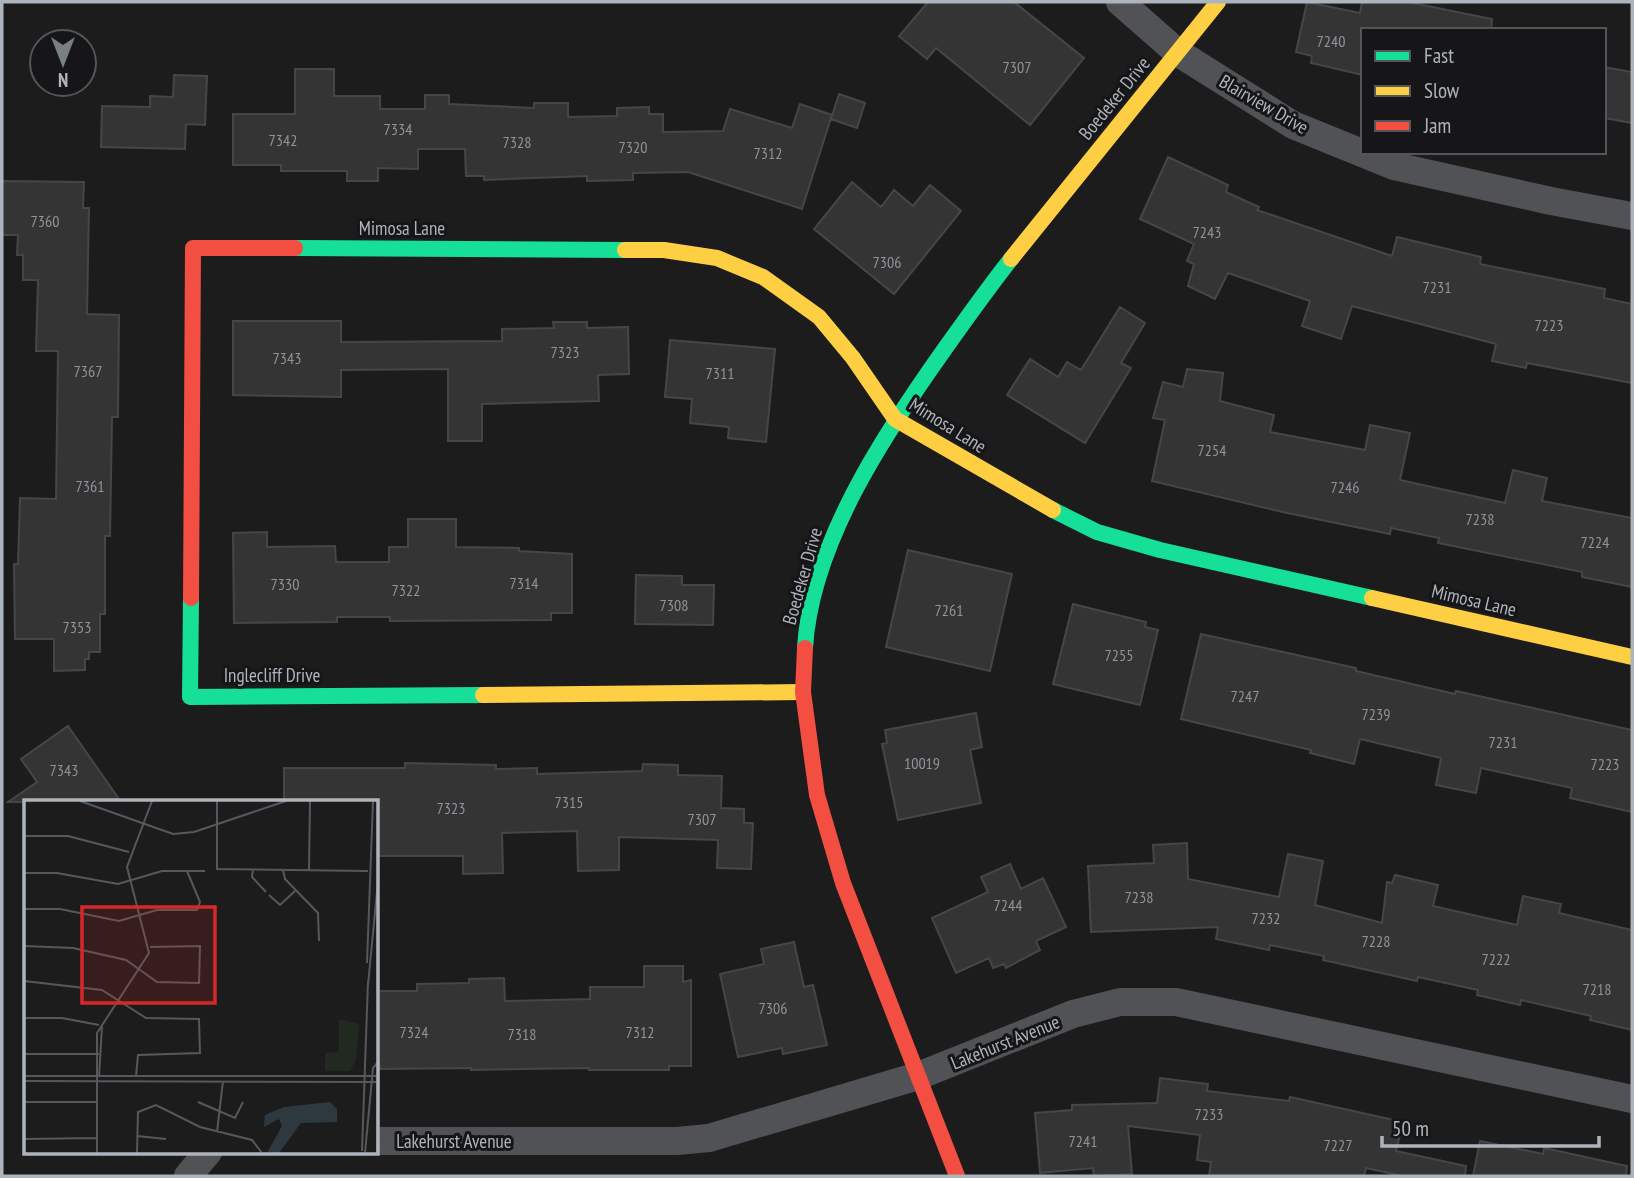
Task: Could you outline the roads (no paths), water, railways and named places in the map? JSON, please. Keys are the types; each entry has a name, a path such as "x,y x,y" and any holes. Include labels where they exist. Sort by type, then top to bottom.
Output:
{"street":[{"name":"Blairview Drive","path":"1120,2 1177,52 1293,125 1361,153"},
{"name":"Boedeker Drive","path":"957,1176 843,883 817,795 803,692 807,620 832,537 895,418 992,283 1218,2"},
{"name":"Blairview Drive","path":"1364,154 1394,166 1632,216"},
{"name":"Mimosa Lane","path":"193,248 664,250 717,258 763,277 819,317 853,358 895,418 1016,491 1097,532 1160,550 1632,657"},
{"name":"Inglecliff Drive","path":"193,248 190,697 803,692"},
{"name":"Lakehurst Avenue","path":"378,1141 677,1141 709,1138 918,1076 1073,1014 1120,1002 1177,1002 1632,1099"},
{"path":"188,1176 206,1154"}]}
